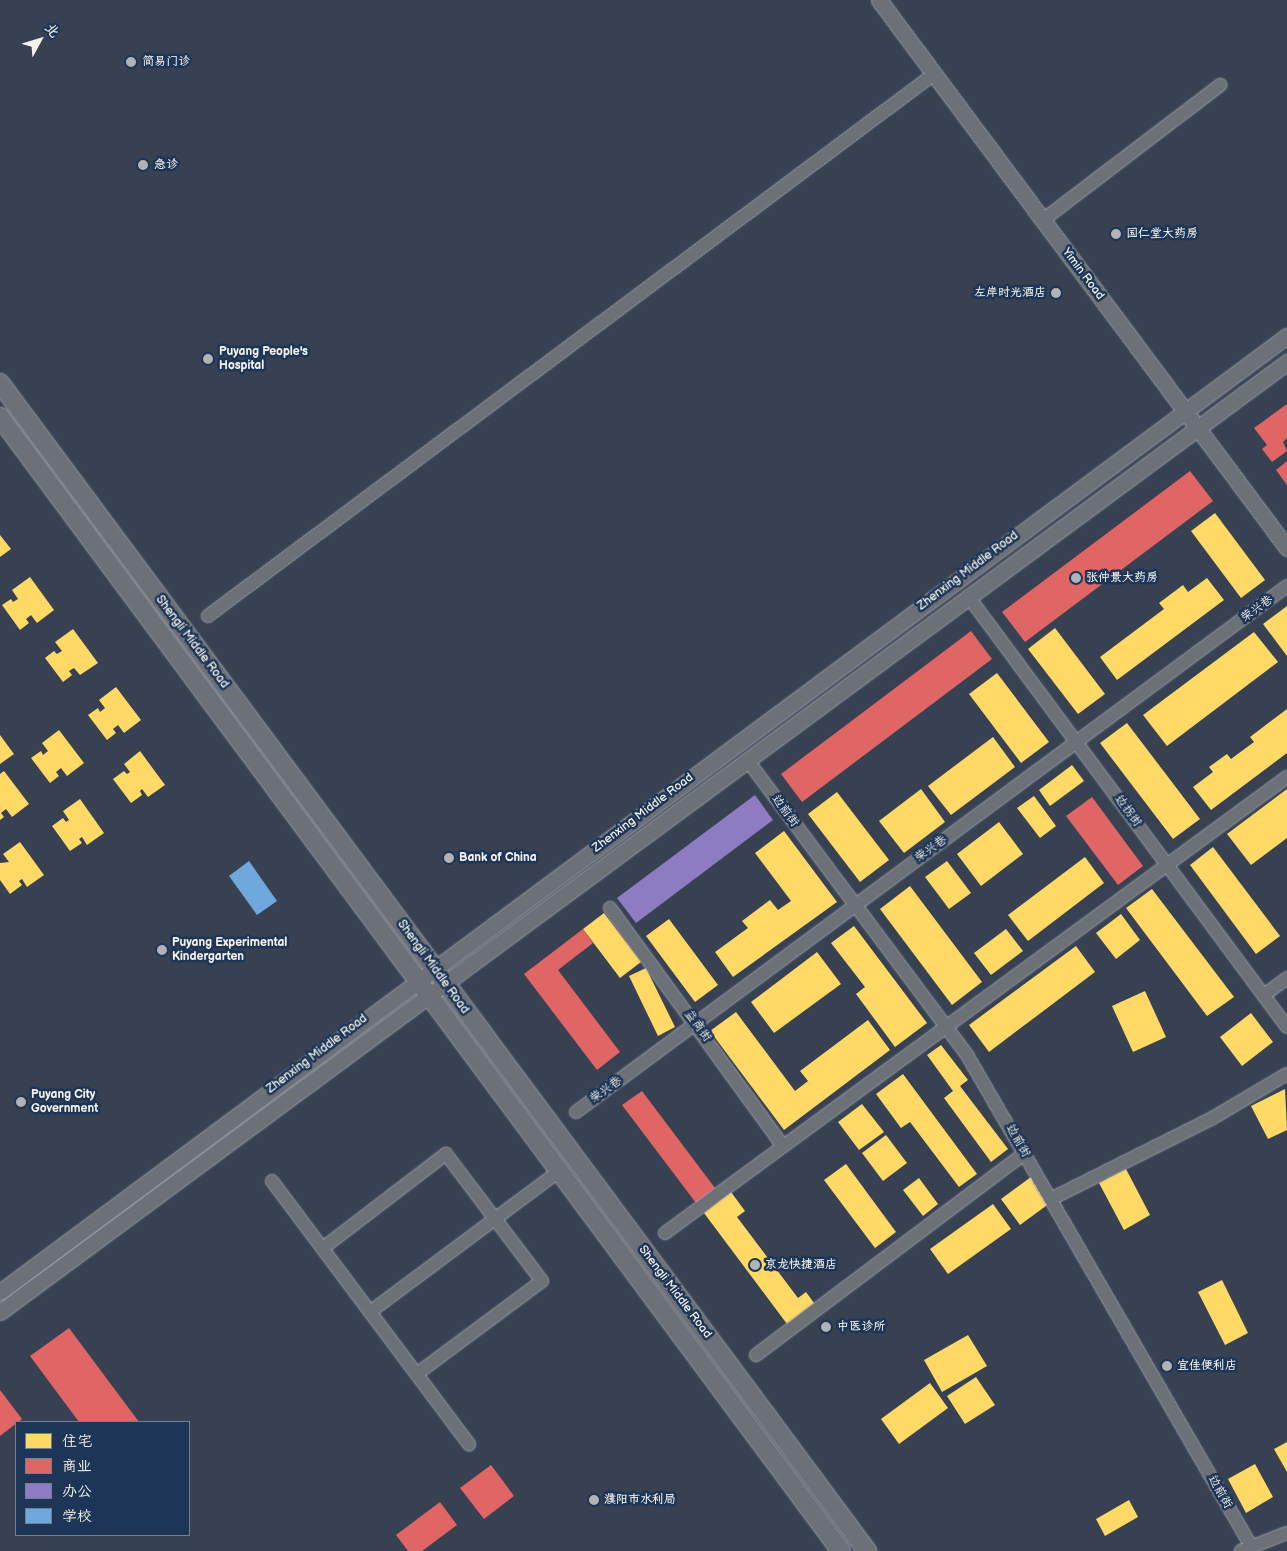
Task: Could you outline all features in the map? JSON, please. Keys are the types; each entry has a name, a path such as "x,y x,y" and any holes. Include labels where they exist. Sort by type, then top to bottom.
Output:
{"main road":[{"name":"Shengli Middle Road","path":"0,383 867,1551"},
{"name":"Shengli Middle Road","path":"0,417 841,1551"}],"street":[{"name":"Yimin Road","path":"879,0 1287,548"},
{"path":"208,616 934,74"},
{"path":"1043,220 1220,85"},
{"name":"Zhenxing Middle Road","path":"0,1292 417,980 1287,336"},
{"name":"Zhenxing Middle Road","path":"0,1312 1287,362"},
{"name":"荣兴巷","path":"576,1112 1287,586"},
{"name":"边拐街","path":"968,596 1287,1027"},
{"name":"边前街","path":"748,761 967,1055 1025,1153 1246,1548"},
{"path":"665,1232 1287,777"},
{"name":"益商街","path":"610,908 696,1023 783,1146"},
{"path":"1264,995 1287,978"},
{"path":"1051,1199 1211,1119 1287,1074"},
{"path":"756,1355 1025,1153"},
{"path":"323,1248 446,1154 542,1281 416,1374"},
{"path":"370,1312 560,1171"},
{"path":"272,1181 469,1444"},
{"path":"1246,1548 1287,1533"}],"building: 住宅":[{"path":"1215,513 1265,580 1241,598 1191,531"},
{"path":"0,535 11,549 0,557"},
{"path":"30,577 54,610 37,623 31,615 26,619 29,623 20,630 2,605 11,599 13,602 18,599 12,590"},
{"path":"1207,578 1224,600 1117,680 1100,657 1164,609 1159,603 1183,585 1188,592"},
{"path":"1287,606 1287,656 1263,624"},
{"path":"1055,628 1105,694 1078,714 1028,649"},
{"path":"73,629 98,663 80,675 74,668 69,671 72,675 63,682 45,658 54,651 57,654 62,651 55,642"},
{"path":"1254,632 1278,662 1167,746 1143,715"},
{"path":"997,673 1049,742 1021,763 969,694"},
{"path":"116,687 141,720 124,733 118,725 113,729 116,733 107,740 88,715 98,708 100,712 105,708 99,700"},
{"path":"1287,709 1287,753 1211,810 1193,787 1213,772 1209,767 1227,754 1231,759 1254,742 1250,737"},
{"path":"1127,723 1200,819 1173,839 1100,743"},
{"path":"59,730 84,763 67,776 61,768 56,772 59,776 50,783 31,758 41,751 43,755 48,751 42,743"},
{"path":"0,735 14,754 0,764"},
{"path":"993,737 1015,767 951,815 928,786"},
{"path":"140,751 165,785 148,797 142,789 140,791 142,795 131,803 113,779 124,771 127,774 130,772 124,764"},
{"path":"1072,765 1084,781 1050,806 1039,790"},
{"path":"4,771 29,804 12,817 6,809 1,813 4,817 0,820 0,774"},
{"path":"921,789 945,822 904,853 879,821"},
{"path":"1287,789 1287,838 1251,865 1227,834"},
{"path":"837,792 889,860 860,882 808,814"},
{"path":"1034,796 1056,826 1040,838 1017,808"},
{"path":"80,799 104,833 87,845 82,837 79,839 82,843 70,851 52,826 63,818 66,822 69,820 63,811"},
{"path":"999,822 1023,854 981,886 957,854"},
{"path":"784,831 837,902 733,977 715,952 748,928 742,921 770,900 778,910 791,901 755,853"},
{"path":"20,842 44,875 27,887 22,879 19,881 22,885 10,894 0,880 0,863 9,862 3,854"},
{"path":"1213,847 1280,936 1256,954 1190,865"},
{"path":"1085,857 1104,883 1028,941 1008,915"},
{"path":"947,861 971,893 949,909 925,877"},
{"path":"910,886 982,982 952,1005 880,909"},
{"path":"1152,889 1234,997 1207,1016 1126,908"},
{"path":"604,913 641,962 620,978 583,929"},
{"path":"1121,914 1140,940 1116,959 1096,933"},
{"path":"669,919 718,985 695,1002 646,936"},
{"path":"854,926 927,1023 895,1047 856,994 865,987 831,943"},
{"path":"1006,929 1023,951 991,975 974,953"},
{"path":"1076,946 1095,972 989,1052 969,1025"},
{"path":"817,952 841,984 774,1033 751,1002"},
{"path":"646,968 675,1027 658,1036 629,976"},
{"path":"1145,991 1166,1037 1133,1052 1112,1006"},
{"path":"736,1012 795,1091 808,1081 800,1071 868,1020 890,1050 784,1130 710,1031"},
{"path":"1251,1013 1273,1042 1242,1066 1220,1037"},
{"path":"941,1045 968,1080 960,1086 1008,1149 991,1162 944,1098 953,1091 927,1055"},
{"path":"903,1074 977,1174 959,1187 910,1122 901,1128 876,1094"},
{"path":"1285,1089 1287,1130 1268,1139 1251,1106"},
{"path":"862,1104 884,1132 859,1150 838,1122"},
{"path":"886,1135 907,1163 883,1181 862,1153"},
{"path":"846,1164 896,1232 875,1248 824,1180"},
{"path":"1126,1169 1150,1215 1124,1230 1099,1183"},
{"path":"1031,1177 1050,1203 1020,1225 1001,1199"},
{"path":"919,1178 938,1204 923,1216 903,1190"},
{"path":"731,1192 745,1211 737,1217 798,1298 806,1292 814,1303 787,1324 704,1213"},
{"path":"993,1204 1011,1229 948,1274 930,1249"},
{"path":"1222,1280 1248,1333 1225,1345 1198,1292"},
{"path":"968,1335 987,1366 942,1392 924,1360"},
{"path":"976,1377 995,1405 965,1424 947,1396"},
{"path":"930,1383 948,1408 899,1444 881,1419"},
{"path":"1287,1442 1287,1472 1274,1449"},
{"path":"1255,1464 1273,1497 1246,1513 1228,1479"},
{"path":"1129,1500 1138,1517 1105,1536 1096,1519"}],"building: 商业":[{"path":"1287,404 1287,438 1283,442 1287,451 1272,462 1262,449 1267,445 1254,428"},
{"path":"1287,461 1287,485 1276,470"},
{"path":"1190,471 1213,501 1025,642 1002,612"},
{"path":"971,631 992,659 802,802 781,774"},
{"path":"1092,797 1143,866 1118,885 1066,816"},
{"path":"583,929 593,943 558,970 620,1052 597,1070 524,974"},
{"path":"642,1091 715,1188 696,1203 622,1105"},
{"path":"69,1328 138,1421 78,1421 30,1356"},
{"path":"0,1390 22,1419 15,1421 15,1424 0,1436"},
{"path":"491,1465 514,1496 484,1519 460,1488"},
{"path":"440,1502 457,1525 422,1551 408,1551 396,1535"}],"building: 办公":[{"path":"755,795 773,820 636,923 617,898"}],"building: 学校":[{"path":"249,861 277,901 257,915 229,876"}],"place":[{"name":"简易门诊","path":"131,62"},
{"name":"急诊","path":"143,165"},
{"name":"国仁堂大药房","path":"1116,234"},
{"name":"左岸时光酒店","path":"1056,293"},
{"name":"Puyang People's Hospital","path":"208,359"},
{"name":"张仲景大药房","path":"1076,578"},
{"name":"Bank of China","path":"449,858"},
{"name":"Puyang Experimental Kindergarten","path":"162,950"},
{"name":"Puyang City Government","path":"21,1102"},
{"name":"京龙快捷酒店","path":"755,1265"},
{"name":"中医诊所","path":"826,1327"},
{"name":"宜佳便利店","path":"1167,1366"},
{"name":"濮阳市水利局","path":"594,1500"}]}
